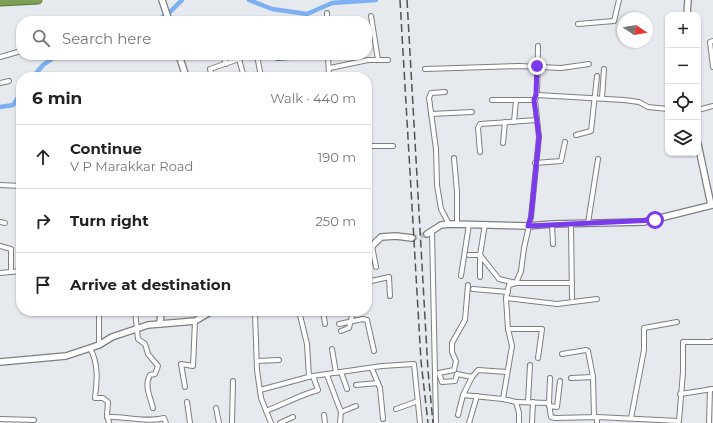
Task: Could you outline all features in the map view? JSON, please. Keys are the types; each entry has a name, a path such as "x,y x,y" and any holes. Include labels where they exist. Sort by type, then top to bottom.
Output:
{"highway":[{"path":"0,2 38,0"}],"street":[{"path":"162,0 167,16"},
{"path":"578,24 614,21 619,0"},
{"path":"687,12 688,0"},
{"path":"372,27 378,60"},
{"path":"713,41 710,42 713,67"},
{"path":"516,283 521,271 528,226 531,217 535,162 539,137 534,100 536,95 538,46"},
{"path":"0,57 16,52"},
{"path":"181,60 184,72"},
{"path":"225,60 226,64"},
{"path":"211,72 210,69 236,60"},
{"path":"239,60 243,72"},
{"path":"258,60 260,72"},
{"path":"329,60 330,72"},
{"path":"330,68 378,60 388,60"},
{"path":"425,69 537,66 561,68 588,64"},
{"path":"602,98 604,69"},
{"path":"576,135 591,131 597,76"},
{"path":"0,83 9,81"},
{"path":"445,92 430,94 436,149 436,174 440,205 449,224"},
{"path":"536,95 602,98 639,102 648,107 665,109"},
{"path":"492,100 534,100"},
{"path":"514,122 516,100"},
{"path":"701,109 713,106"},
{"path":"431,114 472,112"},
{"path":"480,152 478,128 480,124 537,120"},
{"path":"503,143 505,122"},
{"path":"535,162 561,160 565,142"},
{"path":"372,147 394,146"},
{"path":"436,423 429,232 449,224 528,226 644,222 712,205 701,156"},
{"path":"454,158 457,192 457,224"},
{"path":"588,224 598,159"},
{"path":"0,185 16,186"},
{"path":"461,276 469,224"},
{"path":"480,277 480,255 485,224"},
{"path":"552,224 553,244"},
{"path":"571,224 572,298"},
{"path":"376,266 372,246 378,239 385,236 412,238"},
{"path":"0,246 11,249 11,272"},
{"path":"469,255 480,255"},
{"path":"480,255 500,279 516,283 572,283"},
{"path":"0,273 16,272"},
{"path":"372,281 389,278 390,296"},
{"path":"503,399 512,346 508,329 506,298 509,285 516,283"},
{"path":"468,285 465,320 452,343 452,352 456,361 454,370 439,373 442,382 455,381 457,374 472,377"},
{"path":"473,289 508,292"},
{"path":"506,298 557,304 597,299"},
{"path":"98,345 99,316"},
{"path":"136,316 138,339 145,344 148,354 158,366 155,374 150,375 147,384 154,408"},
{"path":"160,324 161,316"},
{"path":"0,362 66,356 98,345 112,337 137,330 148,325 195,321 204,316"},
{"path":"255,316 260,390 271,423"},
{"path":"266,410 289,402 300,395 318,390 311,376 307,344 300,316"},
{"path":"324,316 325,324"},
{"path":"341,331 349,328 352,321 352,316"},
{"path":"339,324 367,320 374,351"},
{"path":"185,387 181,364 193,366 195,321"},
{"path":"631,418 644,350 644,328 677,322"},
{"path":"508,329 542,329 538,358"},
{"path":"550,378 549,404 551,417 631,418 645,422 679,421 680,394 683,372 683,342 713,341"},
{"path":"90,348 95,358 97,374 95,398 102,398 108,402 108,423"},
{"path":"332,349 339,372 347,389"},
{"path":"562,354 586,350 588,351 593,377 595,417 598,423"},
{"path":"257,361 279,360"},
{"path":"260,390 311,376 372,369 389,365 414,364 420,423"},
{"path":"528,402 530,365"},
{"path":"372,369 383,401 383,420"},
{"path":"458,415 463,395 472,377 478,370 507,372"},
{"path":"327,375 341,412 340,423"},
{"path":"571,378 593,377"},
{"path":"232,423 233,381"},
{"path":"463,395 557,406 560,381"},
{"path":"356,385 378,383"},
{"path":"680,394 711,389 709,423"},
{"path":"469,423 477,396"},
{"path":"396,409 418,401"},
{"path":"187,402 190,423"},
{"path":"516,402 519,413 519,423"},
{"path":"532,423 533,402"},
{"path":"341,412 356,406"},
{"path":"216,408 218,423"},
{"path":"324,415 325,423"},
{"path":"107,417 119,416 153,420 164,418 166,423"},
{"path":"280,423 293,417"},
{"path":"555,418 556,423"},
{"path":"578,418 579,423"},
{"path":"0,419 34,420"}],"waterway":[{"path":"164,16 182,0"},
{"path":"249,0 272,9 307,14 332,3 376,0"},
{"path":"37,72 43,65 50,60"},
{"path":"0,107 13,105 16,100"}],"tunnel":[{"path":"412,238 427,234"}],"railway":[{"path":"400,0 421,361 428,423"},
{"path":"407,0 428,371 433,423"}],"route":[{"path":"537,66 536,95 534,100 539,137 535,162 531,217 528,226 552,224 602,224 655,220"}]}
